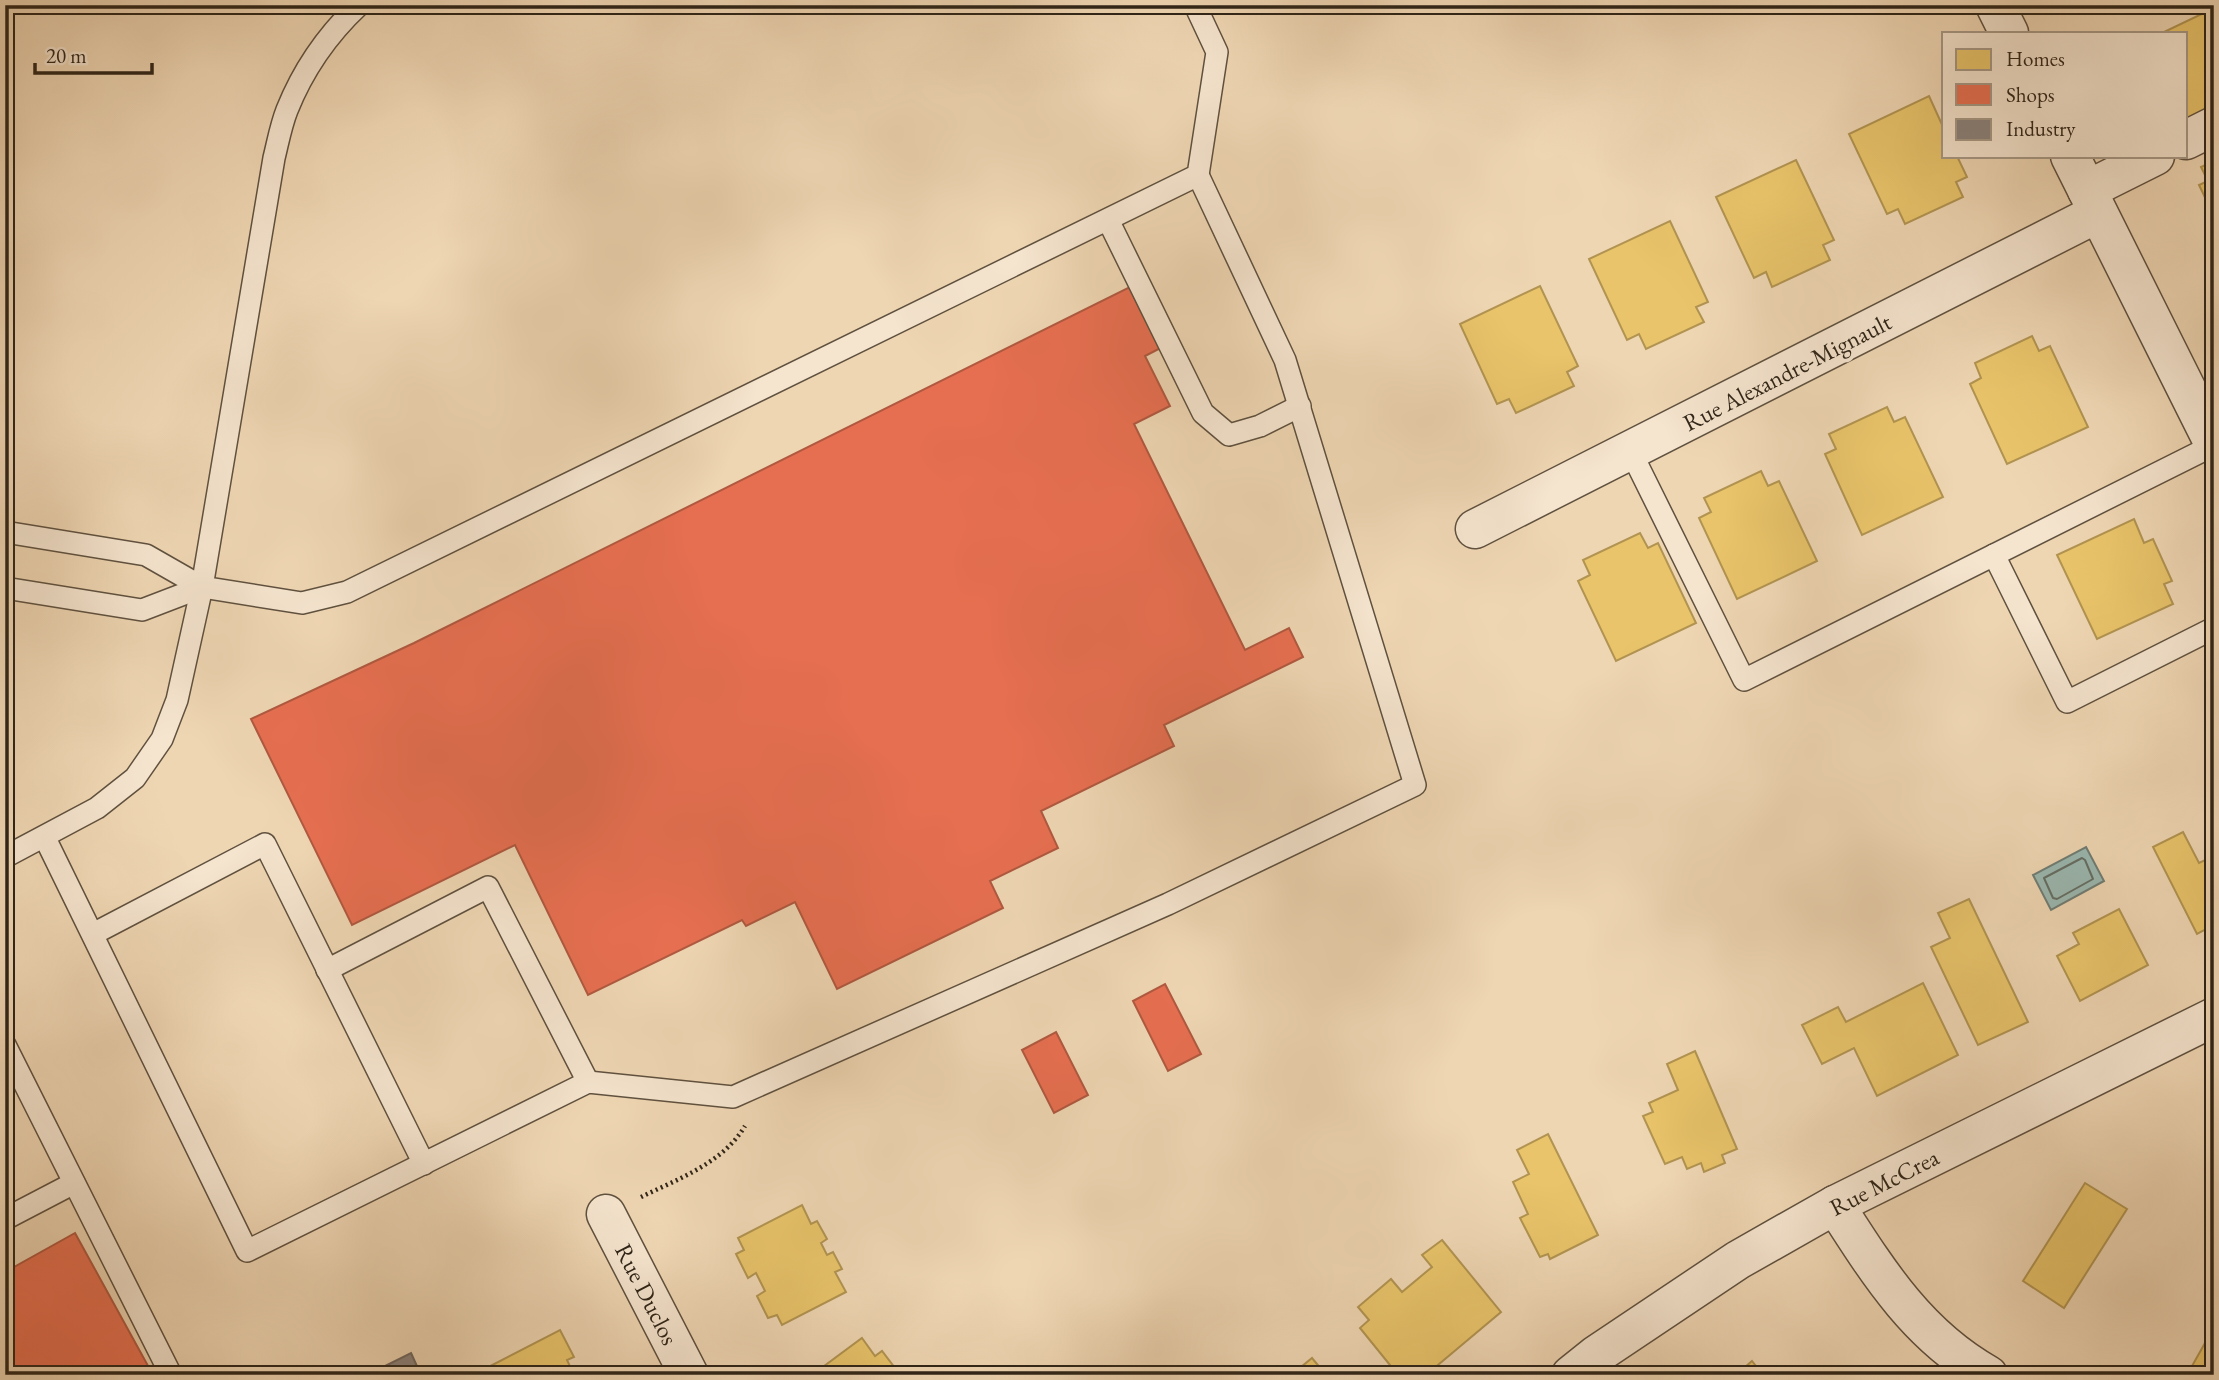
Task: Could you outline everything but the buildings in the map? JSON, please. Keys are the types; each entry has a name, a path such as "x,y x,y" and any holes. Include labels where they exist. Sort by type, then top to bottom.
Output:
{"street":[{"path":"1995,5 2008,32"},
{"path":"2188,139 2214,126"},
{"path":"2071,158 2214,444"},
{"name":"Rue Alexandre-Mignault","path":"1475,529 1631,452 2093,201 2152,158"},
{"name":"Rue McCrea","path":"1571,1375 1595,1355 1738,1260 1835,1205 2214,1017"},
{"path":"1835,1205 1905,1307 1935,1339 1964,1362 1988,1375"},
{"name":"Rue Duclos","path":"606,1214 689,1375"}],"lane":[{"path":"5,857 97,808 135,778 162,739 177,700 202,587 277,146 287,110 313,59 337,25 359,5"},
{"path":"45,838 247,1251 588,1082 733,1097 1168,904 1415,785 1285,360 1198,175 1217,52 1195,5"},
{"path":"5,532 146,555 202,587 302,603 347,592 1198,175"},
{"path":"1108,219 1203,413 1229,435 1260,426 1300,406"},
{"path":"1631,452 1744,680 2214,444"},
{"path":"1994,555 2067,702 2214,628"},
{"path":"5,588 142,610 202,587"},
{"path":"93,934 265,844 424,1164"},
{"path":"327,970 488,887 588,1082"},
{"path":"5,1045 171,1375"},
{"path":"5,1219 74,1183"}],"path":[{"path":"606,1214 702,1167 727,1147 745,1128 753,1088"}],"water":[{"path":"2086,847 2104,881 2051,910 2033,875"}]}
